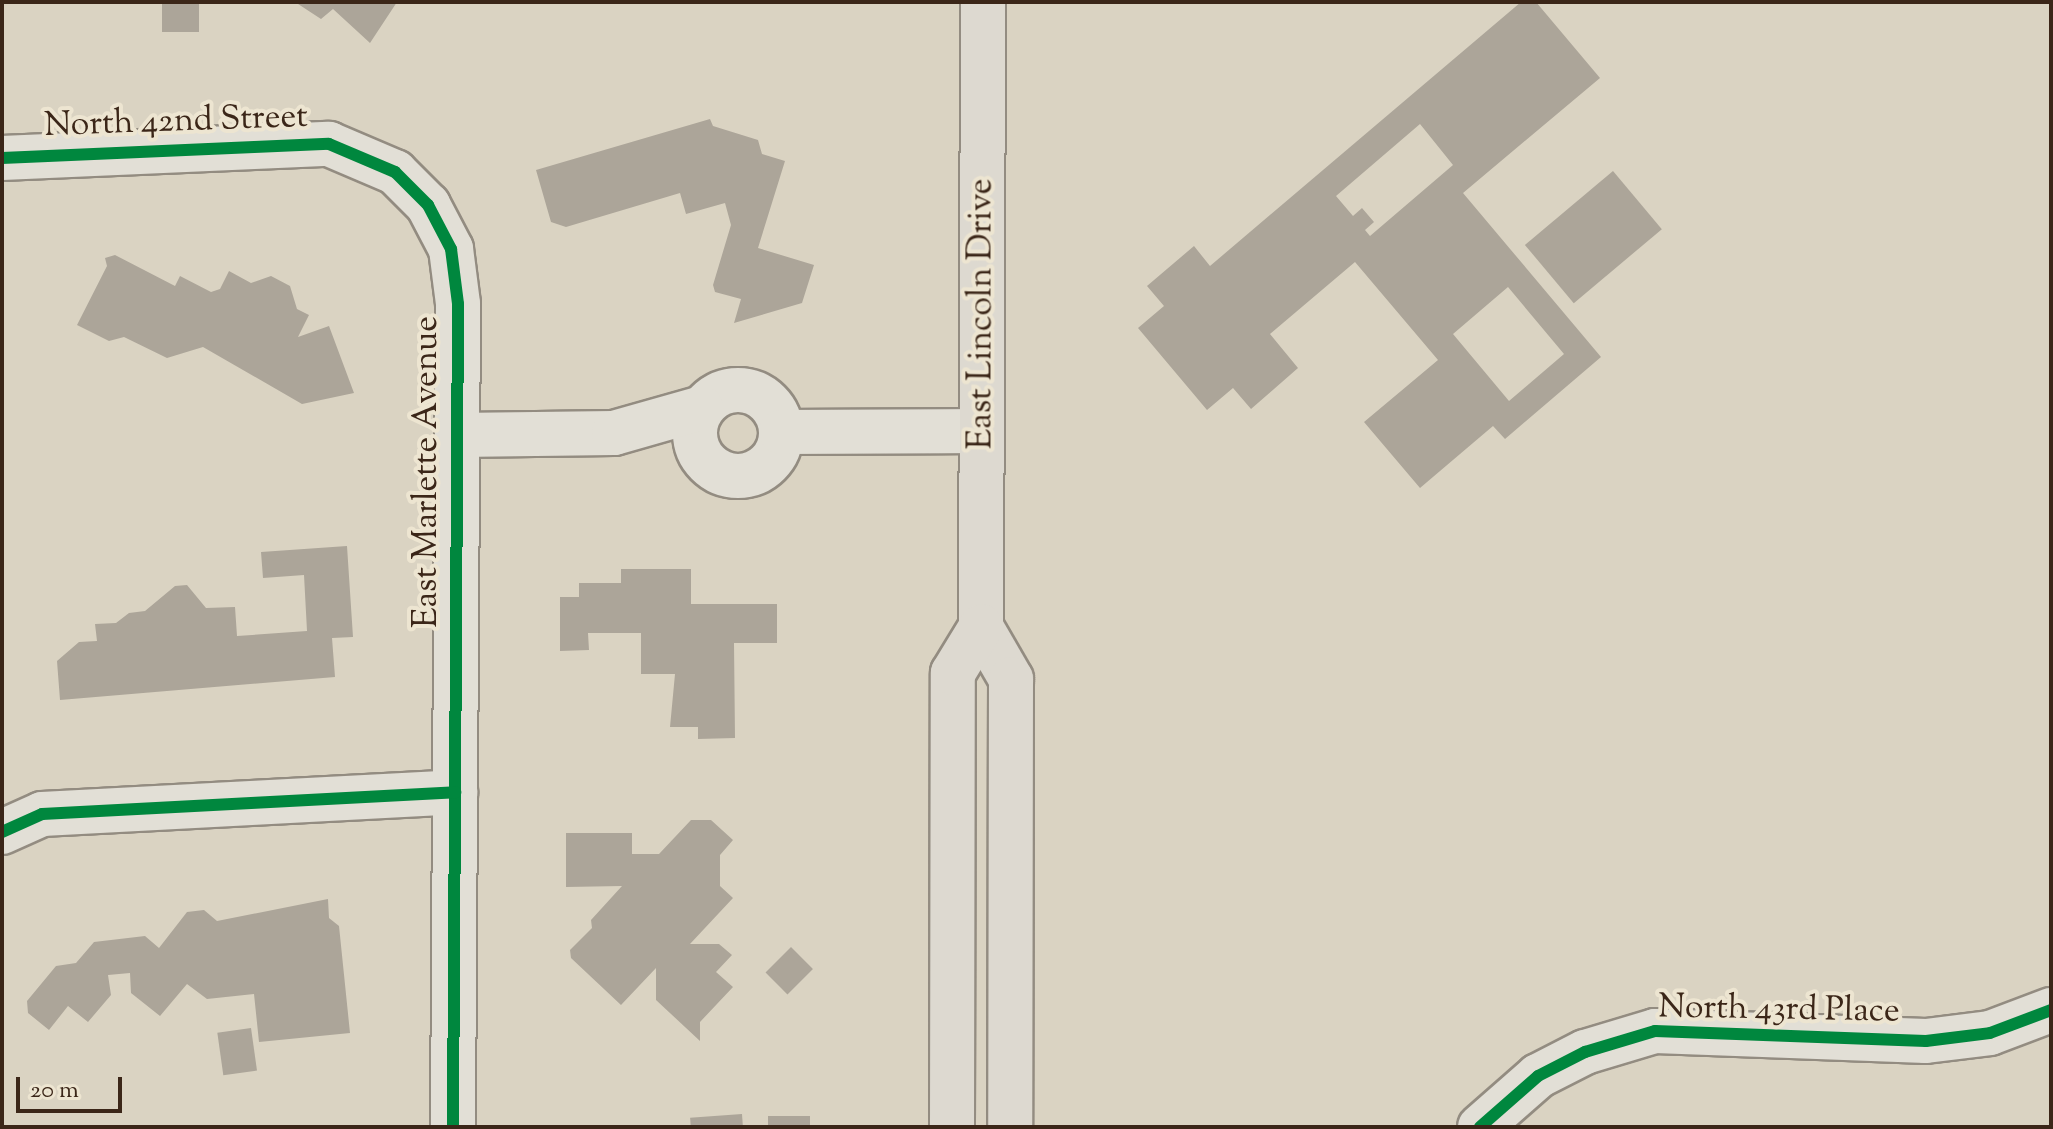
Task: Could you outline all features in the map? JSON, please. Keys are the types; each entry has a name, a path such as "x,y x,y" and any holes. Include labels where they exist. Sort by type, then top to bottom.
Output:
{"main road":[{"name":"East Lincoln Drive","path":"981,627 983,2"},
{"path":"952,1127 953,673 981,627 1011,679 1010,1127"}],"street":[{"name":"North 42nd Street","path":"2,158 329,144 395,172"},
{"name":"East Marlette Avenue","path":"395,172 428,205 451,249 458,304 453,1127"},
{"path":"457,435 614,433 702,408 724,391 751,391 772,407 781,432 774,456 756,473 727,475 701,457 614,433"},
{"path":"701,457 694,426 702,408"},
{"path":"781,432 982,431"},
{"path":"2,832 42,814 455,792"},
{"name":"North 43rd Place","path":"1480,1127 1538,1076 1585,1052 1655,1031 1926,1041 1990,1033 2051,1010"}],"building":[{"path":"162,2 199,2 199,32 162,32"},
{"path":"295,2 397,2 370,43 333,9 321,19"},
{"path":"1521,2 1536,2 1600,78 1463,193 1601,357 1505,439 1493,426 1420,488 1364,422 1438,360 1355,262 1270,334 1298,368 1251,409 1233,388 1207,410 1138,328 1164,306 1147,286 1194,246 1210,266","holes":["1420,124 1453,165 1370,236 1365,230 1374,222 1362,208 1353,216 1336,196","1508,287 1564,354 1509,401 1453,334"]},
{"path":"710,119 713,126 758,140 762,154 785,161 758,248 814,265 802,303 734,323 741,299 715,292 713,285 731,225 725,203 686,214 680,193 566,227 551,222 536,170"},
{"path":"1613,171 1662,229 1574,303 1525,245"},
{"path":"115,255 175,286 180,276 211,292 220,289 229,271 251,283 271,276 290,286 297,309 309,315 298,337 329,326 354,393 302,404 203,347 167,358 124,337 109,341 77,325 107,266 105,258"},
{"path":"347,546 353,637 332,638 335,677 60,700 57,661 79,642 97,641 95,624 116,623 129,613 145,611 175,586 187,585 206,608 235,607 237,636 307,631 304,575 263,578 261,552"},
{"path":"621,569 691,569 691,604 777,604 777,643 734,643 735,738 698,739 698,727 670,727 675,674 641,674 641,633 588,633 589,650 560,651 560,597 579,597 579,583 621,583"},
{"path":"691,820 711,820 733,840 720,855 720,886 733,898 690,944 719,944 732,955 716,972 733,987 700,1022 700,1041 656,1000 656,968 621,1005 571,958 570,950 592,928 591,920 622,886 566,887 566,833 632,833 632,854 659,854"},
{"path":"328,899 329,918 339,926 350,1033 259,1042 254,994 207,999 187,984 160,1016 131,993 130,973 108,975 111,995 88,1022 68,1006 49,1030 28,1013 27,1001 56,966 76,963 94,942 145,936 159,948 187,912 204,910 217,921"},
{"path":"791,947 813,969 787,994 766,972"},
{"path":"251,1028 257,1071 223,1075 217,1033"},
{"path":"742,1114 743,1127 691,1127 690,1118"},
{"path":"768,1116 810,1116 810,1127 768,1127"}],"cycle path":[{"path":"2,158 329,144 395,172 428,205 451,249 458,304 453,1127"},
{"path":"2,832 42,814 455,792"},
{"path":"1480,1127 1538,1076 1585,1052 1655,1031 1926,1041 1990,1033 2051,1010"}]}
